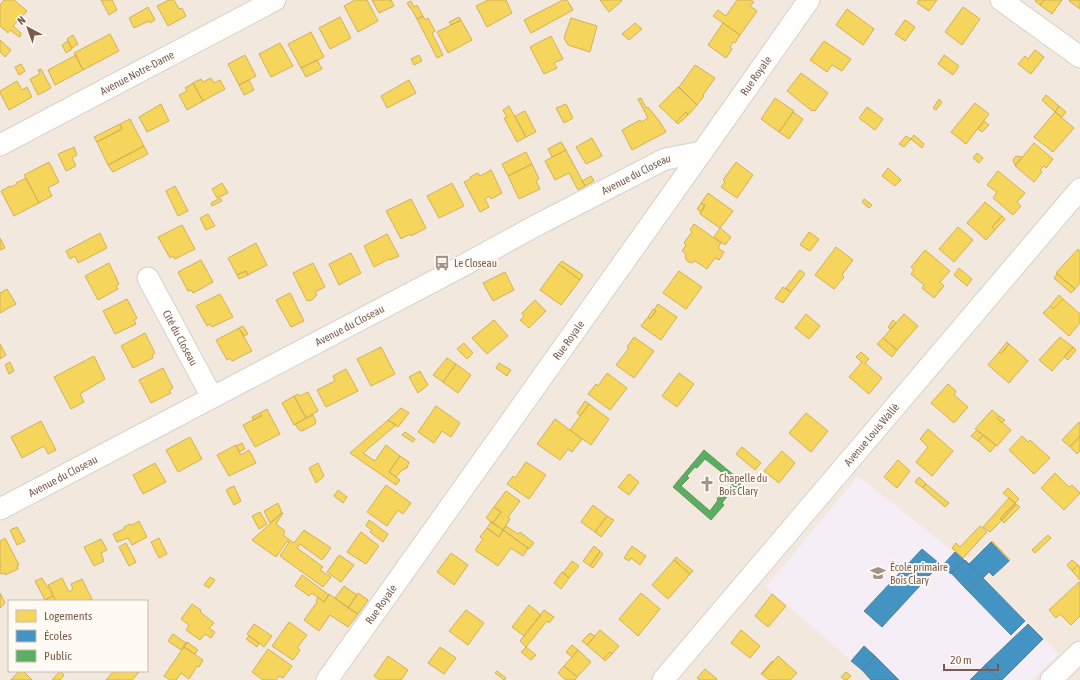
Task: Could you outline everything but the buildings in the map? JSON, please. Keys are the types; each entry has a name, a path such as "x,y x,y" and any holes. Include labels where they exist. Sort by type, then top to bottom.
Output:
{"street":[{"name":"Avenue Notre-Dame","path":"0,146 275,0"},
{"name":"Rue Royale","path":"327,680 809,0"},
{"path":"1001,0 1080,57"},
{"name":"Avenue du Closeau","path":"0,509 453,271 537,225 665,159 702,152"},
{"name":"Avenue Louis Wallé","path":"662,680 1080,189"},
{"name":"Cité du Closeau","path":"148,278 212,397"},
{"path":"1052,680 1080,652"}],"shaded area":[{"path":"0,0 1080,0 1080,680 0,680"},
{"name":"École primaire Bois Clary","path":"858,476 964,560 1059,654 1032,680 871,680 862,670 766,587"}],"place":[{"name":"Le Closeau","path":"442,263"},
{"name":"Chapelle du Bois Clary","path":"707,484"},
{"name":"École primaire Bois Clary","path":"878,573"}]}
